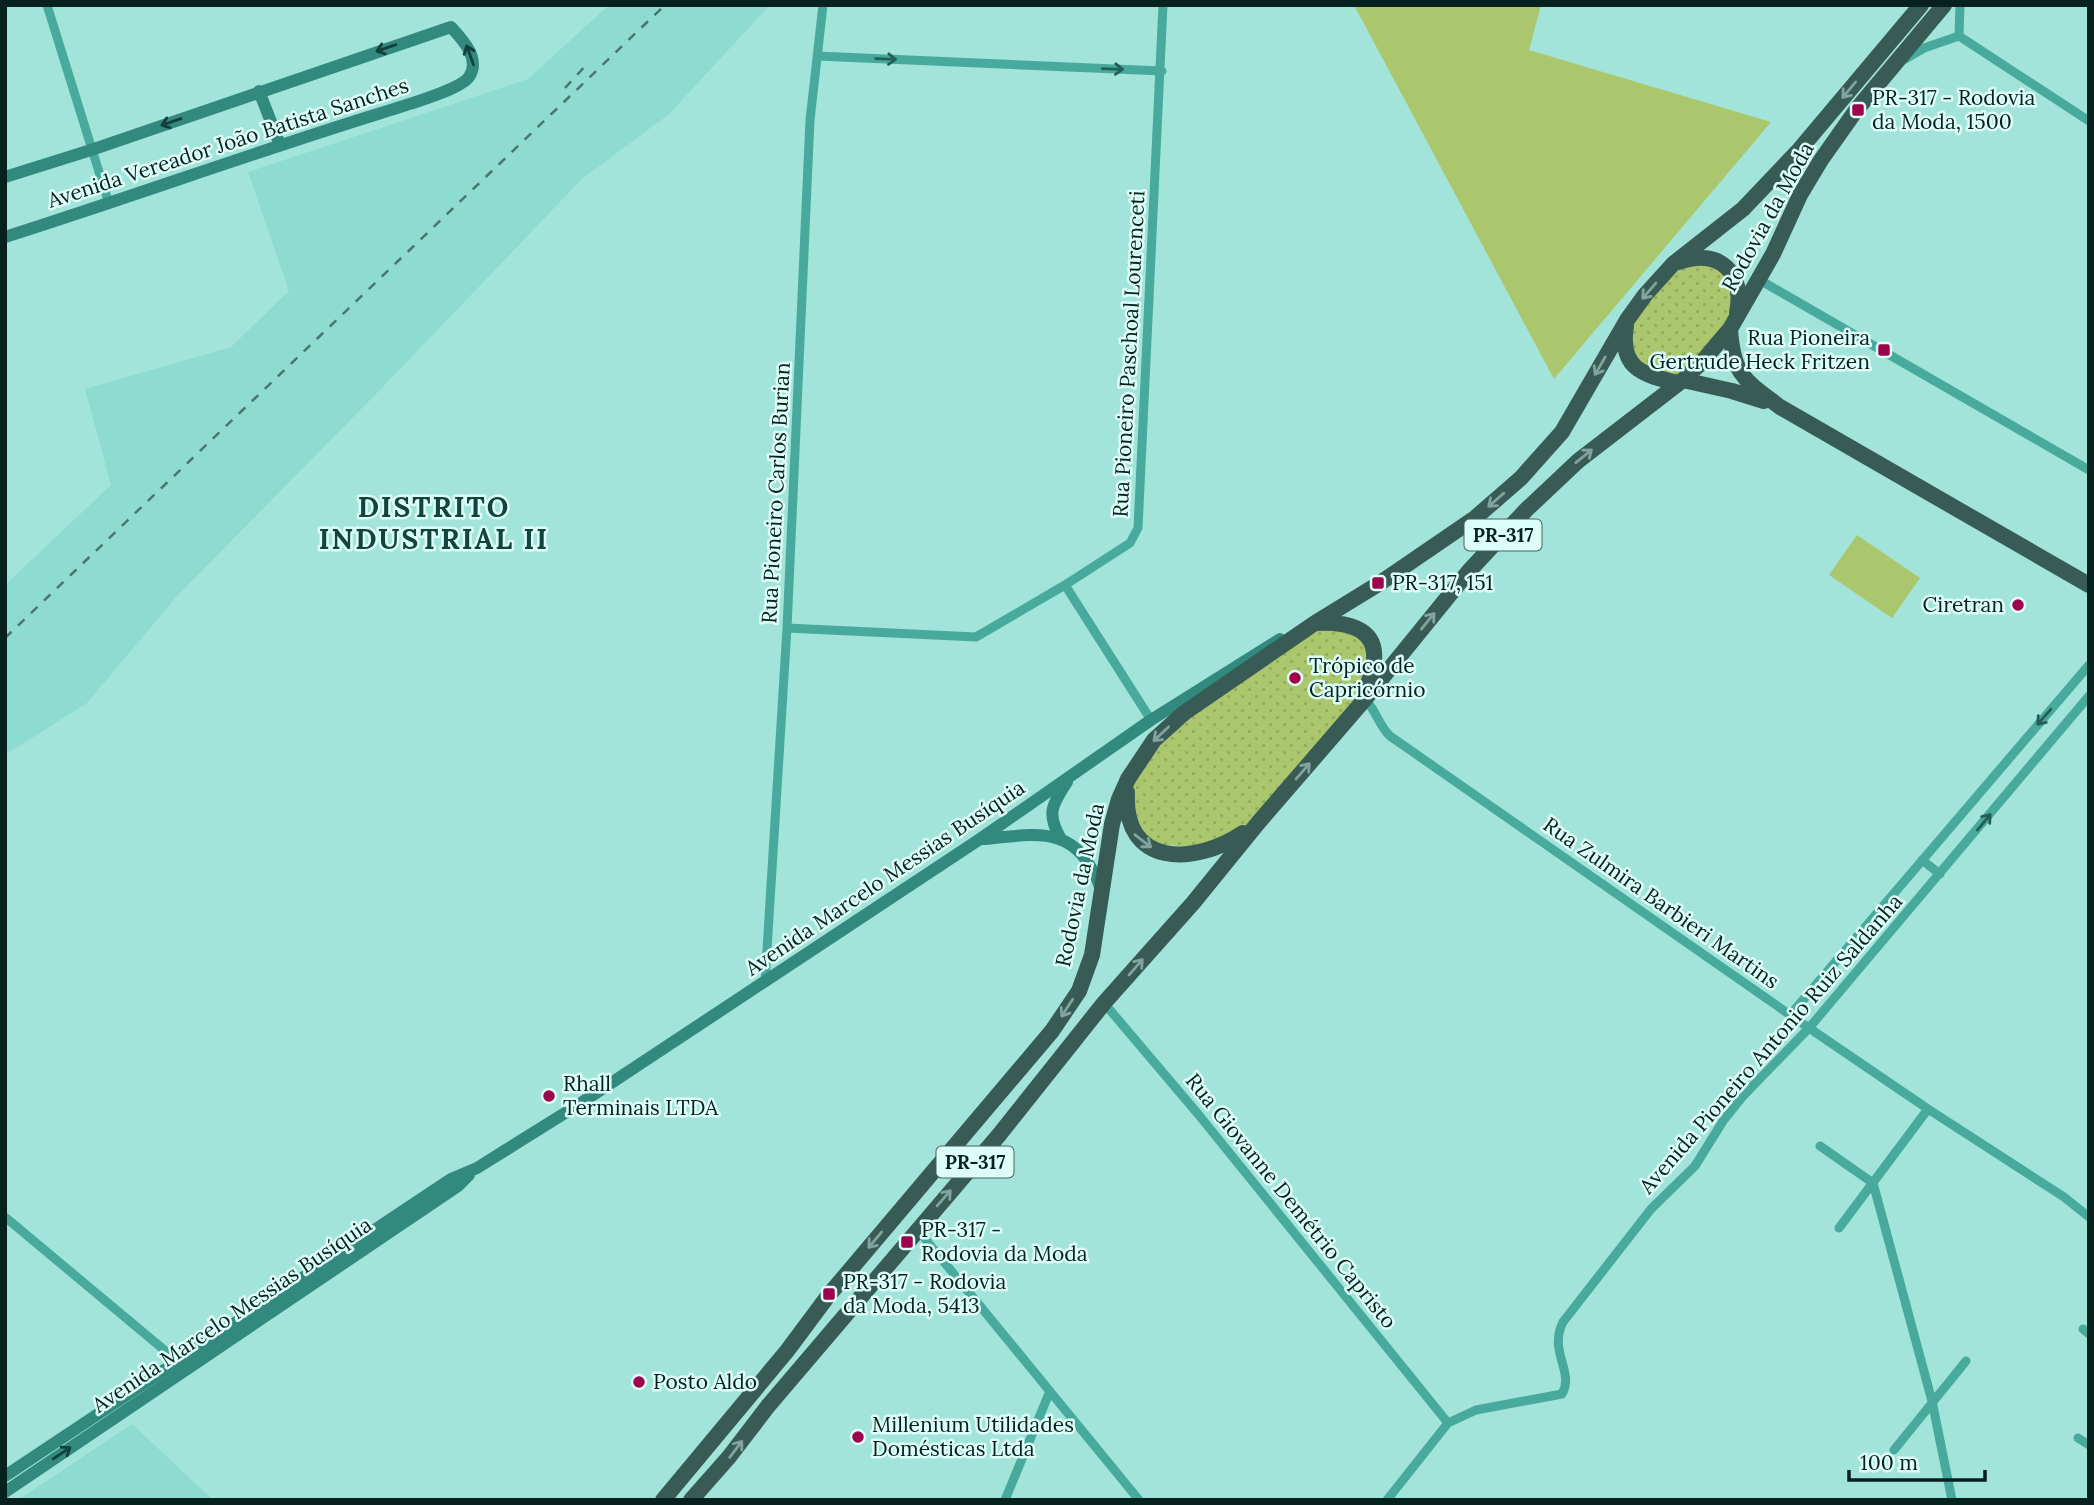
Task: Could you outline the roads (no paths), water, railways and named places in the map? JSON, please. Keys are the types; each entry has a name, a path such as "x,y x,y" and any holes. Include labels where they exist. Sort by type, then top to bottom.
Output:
{"highway":[{"path":"1893,38 1914,5"},
{"name":"Rodovia da Moda","path":"1673,264 1743,209 1800,149 1921,5"},
{"name":"Rodovia da Moda","path":"1733,324 1773,254 1800,195 1821,160 1891,67 1944,5"},
{"path":"1673,264 1708,257 1731,271 1738,283 1739,302 1733,324 1731,351 1746,382 1780,407 2089,585"},
{"name":"PR-317","path":"1628,320 1645,295 1673,264"},
{"path":"1628,320 1624,341 1633,365 1648,376 1732,390 1780,407"},
{"name":"Rodovia da Moda","path":"663,1500 788,1351 828,1296 1052,1031 1079,990 1092,955 1112,824 1128,779 1154,740 1184,713 1475,518 1521,478 1562,432 1628,320"},
{"name":"PR-317","path":"691,1500 999,1135 1104,1003 1192,904 1469,571 1526,510 1578,461 1681,382 1702,362 1733,324"},
{"path":"1315,623 1337,622 1352,625 1371,641 1374,664 1365,699"},
{"path":"1128,779 1126,806 1133,833 1144,844 1159,851 1185,855 1218,848 1258,823"}],"street":[{"path":"47,5 109,204"},
{"name":"Rua Pioneiro Carlos Burian","path":"765,982 787,628 810,121 823,5"},
{"name":"Rua Pioneiro Paschoal Lourenceti","path":"787,628 976,637 1130,543 1138,528 1162,71 1163,5"},
{"path":"1959,36 1960,5"},
{"name":"Avenida Vereador João Batista Sanches","path":"5,177 92,150 451,27 463,40 474,66 461,85 418,101 5,237"},
{"path":"1891,67 1924,48 1959,36"},
{"path":"1959,36 2089,121"},
{"path":"817,56 1162,71"},
{"path":"259,91 280,145"},
{"path":"1758,279 2089,470"},
{"path":"1065,585 1151,720"},
{"name":"Avenida Marcelo Messias Busíquia","path":"5,1492 182,1364 359,1247 458,1186 477,1168 765,982 980,839 1151,720 1281,638 1315,623"},
{"name":"Avenida Pioneiro Antonio Ruiz Saldanha","path":"1791,1014 2089,665"},
{"name":"Avenida Pioneiro Antonio Ruiz Saldanha","path":"1387,1500 1448,1423 1476,1410 1562,1394 1566,1380 1557,1336 1563,1322 1651,1209 1695,1166 1737,1104 1809,1028 2089,696"},
{"name":"Rua Zulmira Barbieri Martins","path":"1365,699 1377,713 1384,731 1390,736 1809,1028 2064,1197 2089,1217"},
{"path":"1061,839 1051,814 1053,802 1071,776"},
{"path":"980,839 1035,834 1061,839 1084,857 1094,870 1101,889"},
{"path":"1922,860 1940,874"},
{"name":"Rua Giovanne Demétrio Capristo","path":"1104,1003 1448,1423"},
{"path":"1839,1228 1928,1109"},
{"path":"1820,1146 1873,1183 1933,1401 1952,1500"},
{"path":"5,1217 182,1364 5,1476"},
{"path":"917,1229 1139,1500"},
{"path":"1894,1450 1966,1361"},
{"path":"1005,1500 1050,1391"},
{"path":"2078,1438 2089,1445"}],"railway":[{"path":"5,638 665,5"},
{"path":"565,88 588,63"}],"place":[{"name":"PR-317 - Rodovia da Moda, 1500","path":"1858,110"},
{"name":"Rua Pioneira Gertrude Heck Fritzen","path":"1884,350"},
{"name":"PR-317, 151","path":"1378,583"},
{"name":"Ciretran","path":"2018,605"},
{"name":"Trópico de Capricórnio","path":"1295,678"},
{"name":"Rhall Terminais LTDA","path":"549,1096"},
{"name":"PR-317 - Rodovia da Moda","path":"907,1242"},
{"name":"PR-317 - Rodovia da Moda, 5413","path":"829,1294"},
{"name":"Posto Aldo","path":"639,1382"},
{"name":"Millenium Utilidades Domésticas Ltda","path":"858,1437"}],"district":[{"name":"DISTRITO INDUSTRIAL II","path":"434,523"}]}
